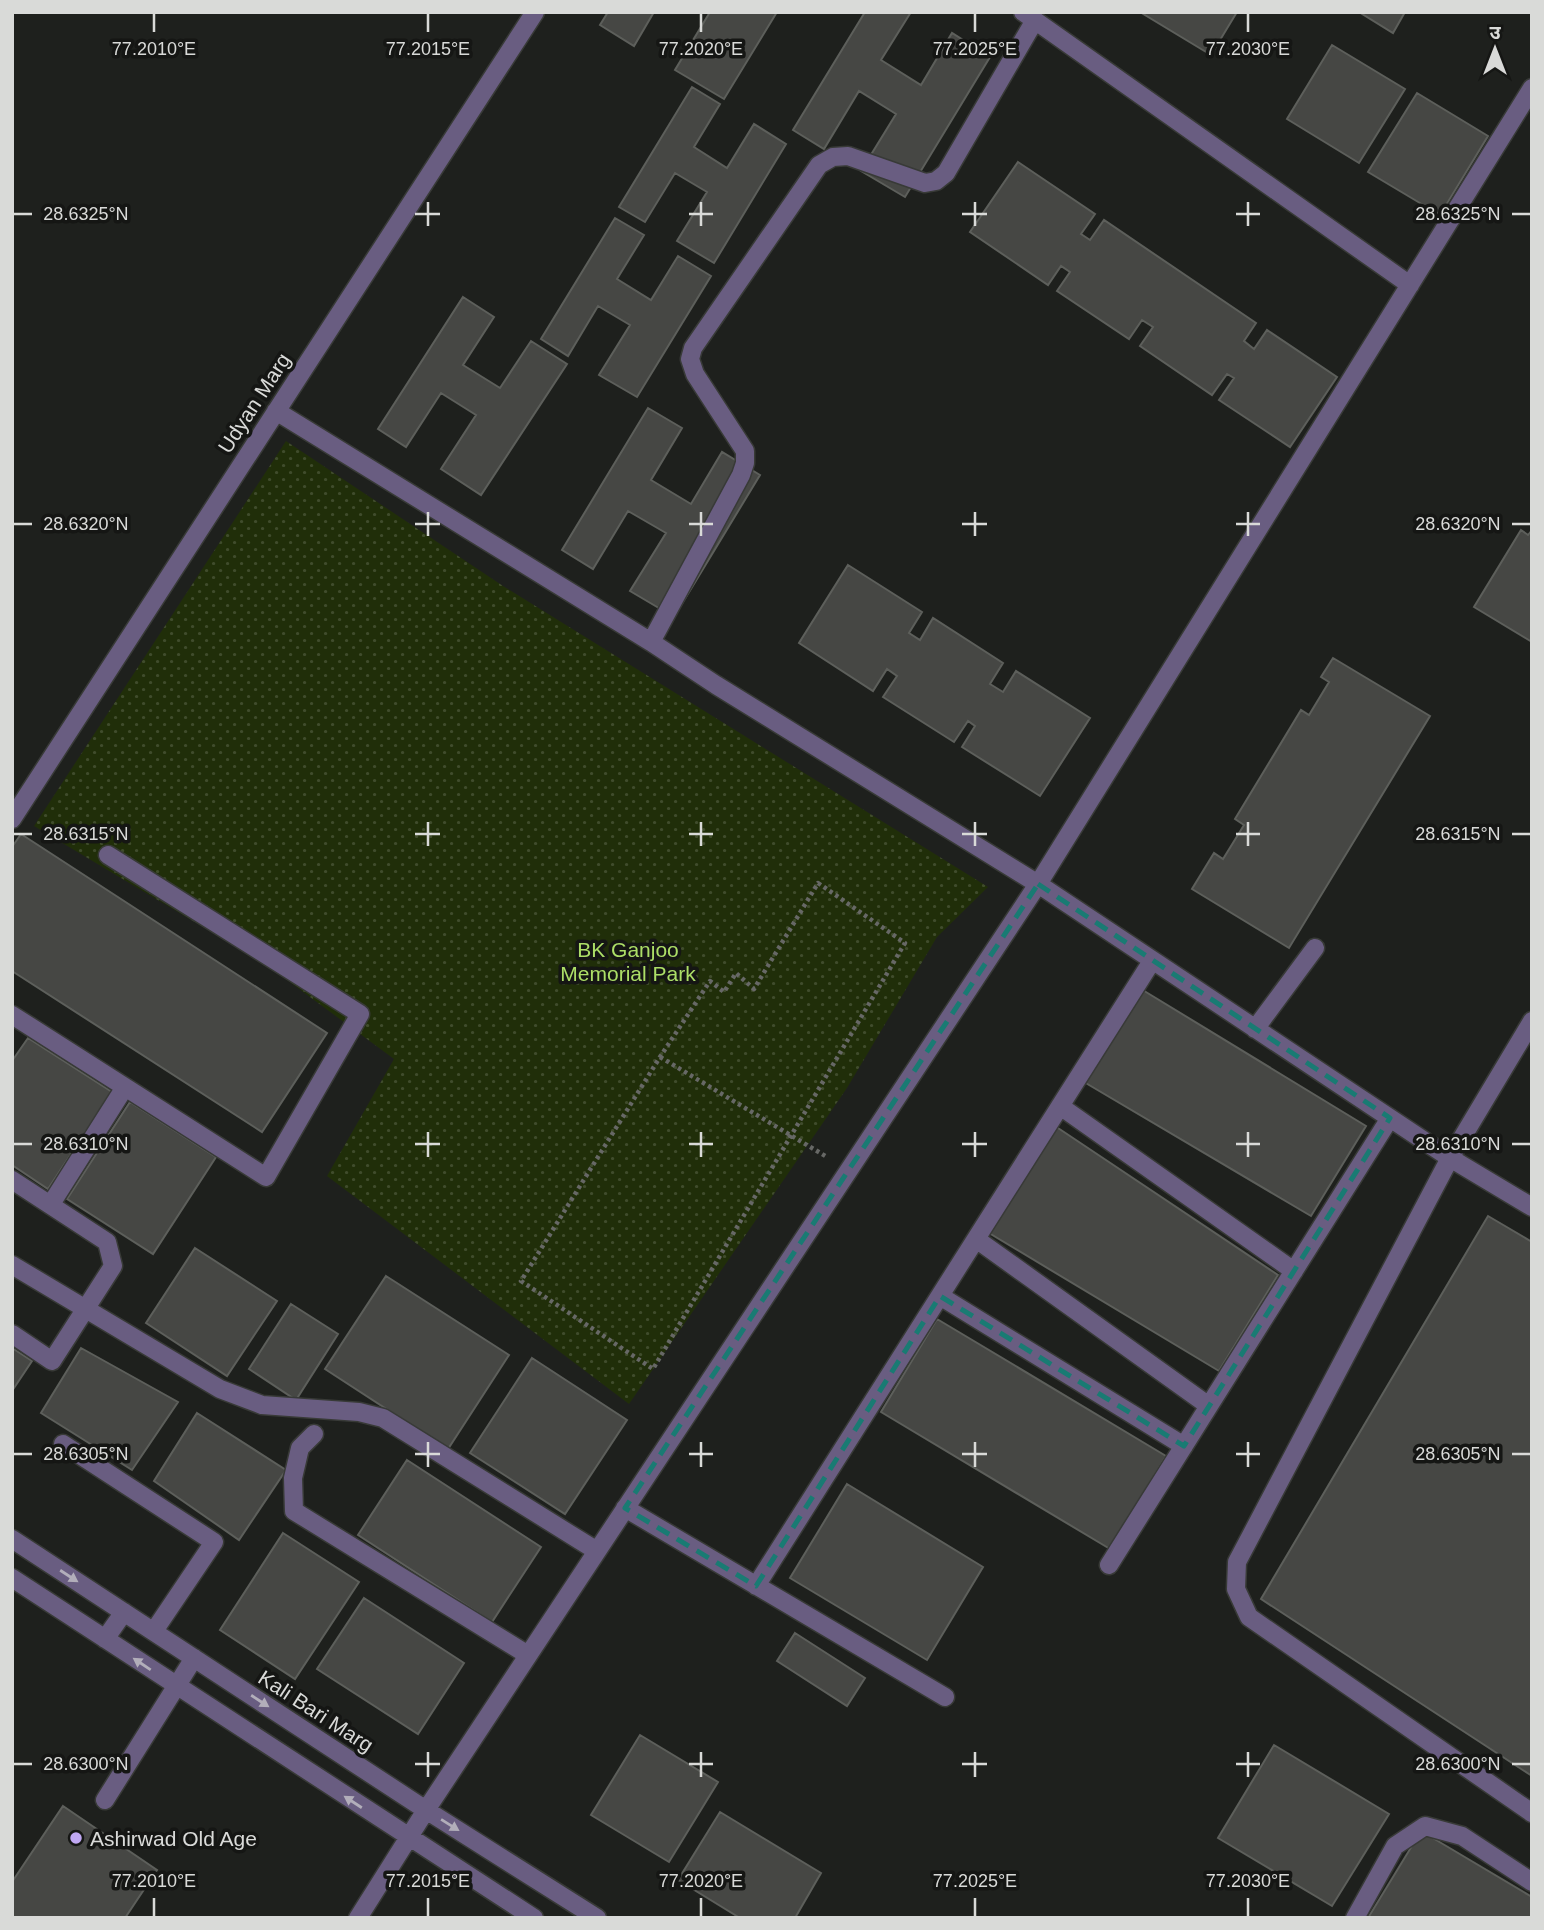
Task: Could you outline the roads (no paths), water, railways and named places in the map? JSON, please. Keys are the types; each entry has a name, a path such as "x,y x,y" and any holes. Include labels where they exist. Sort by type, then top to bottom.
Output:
{"street":[{"name":"Udyan Marg","path":"12,818 533,13"},
{"path":"651,642 745,463 745,451 695,374 690,359 694,348 819,164 833,156 848,156 925,183 936,181 946,173 1029,16 1410,285"},
{"path":"358,1918 426,1810 1038,884 1532,88"},
{"path":"276,411 1038,884 1450,1158 1532,1207"},
{"path":"12,1015 266,1177 360,1014 108,855"},
{"path":"1255,1029 1315,948"},
{"path":"756,1586 1153,961"},
{"path":"1532,1021 1450,1158 1237,1562 1236,1589 1249,1617 1532,1813"},
{"path":"51,1204 125,1087"},
{"path":"1060,1106 1294,1271"},
{"path":"1109,1565 1390,1118"},
{"path":"12,1180 107,1242 113,1266 52,1361 12,1334"},
{"path":"976,1238 1209,1406"},
{"path":"12,1265 220,1389 262,1405 359,1412 383,1418 597,1551"},
{"path":"940,1296 1184,1446"},
{"path":"314,1434 300,1448 293,1478 294,1511 528,1655"},
{"path":"63,1444 214,1542 153,1631"},
{"path":"625,1508 945,1697"},
{"name":"Kali Bari Marg","path":"12,1539 426,1810 597,1918"},
{"path":"12,1578 534,1918"},
{"path":"105,1639 124,1612"},
{"path":"105,1800 194,1658"},
{"path":"1355,1918 1395,1846 1425,1826 1462,1836 1532,1882"}],"place":[{"name":"Ashirwad Old Age","path":"76,1838"}],"park label":[{"name":"BK Ganjoo Memorial Park","path":"628,961"}]}
